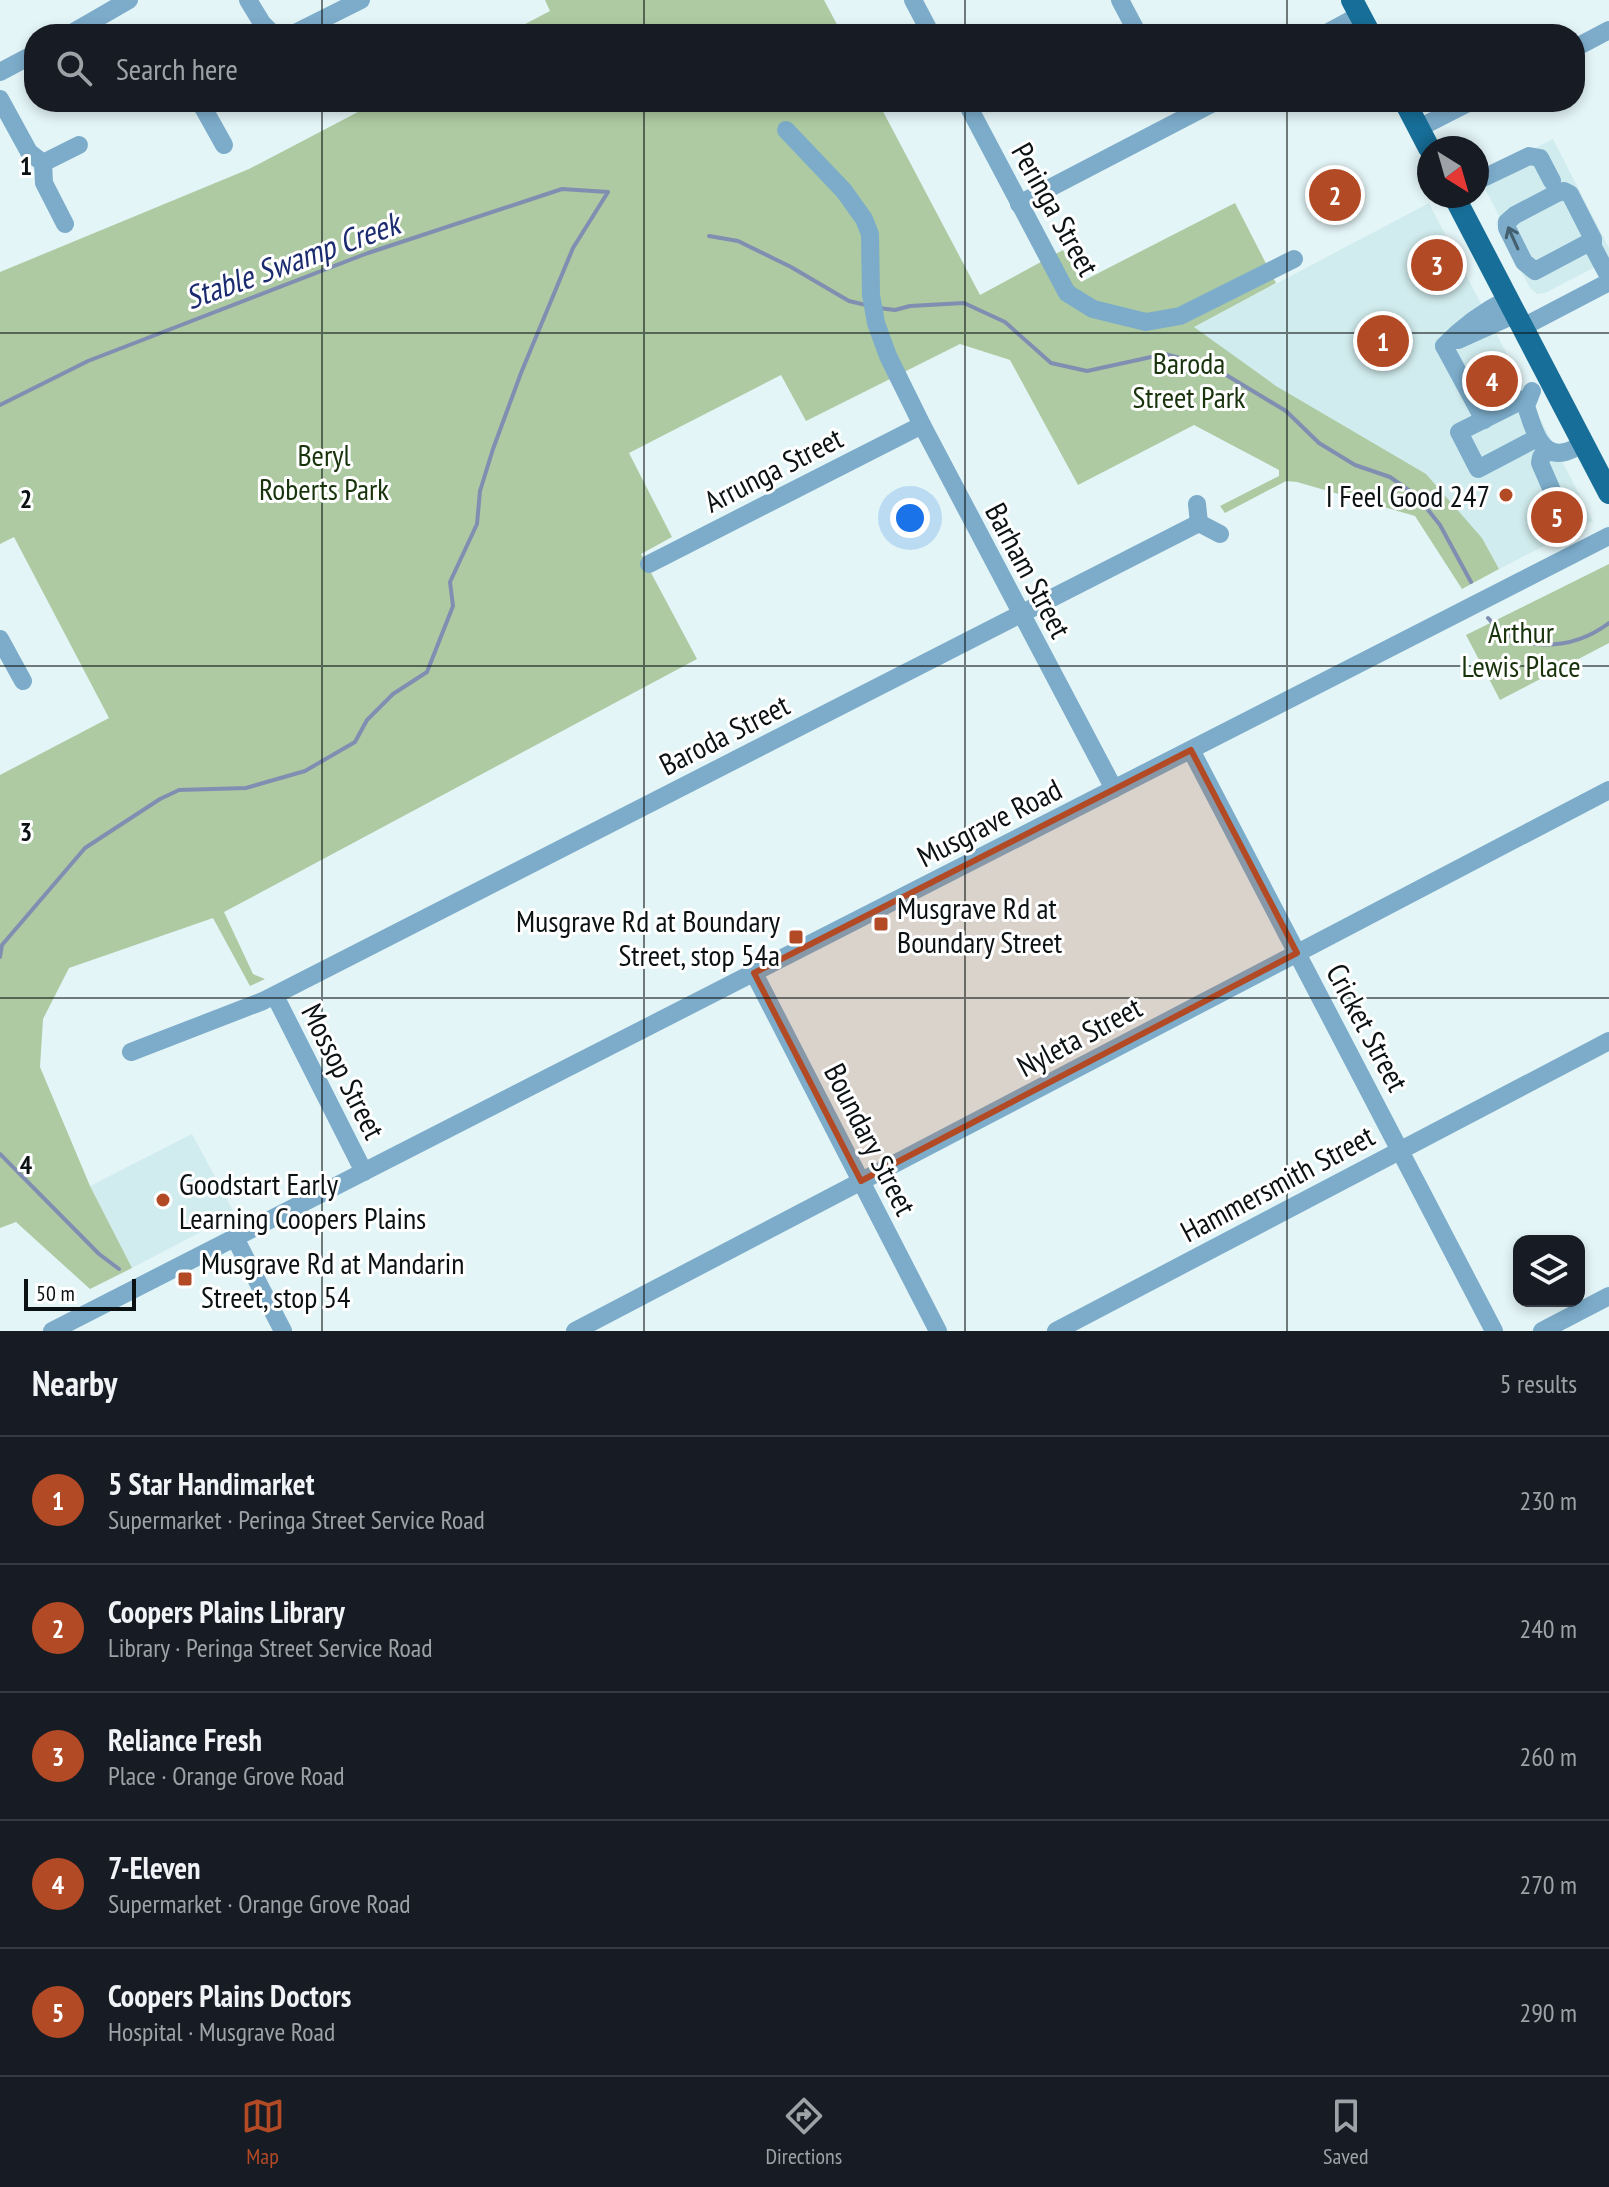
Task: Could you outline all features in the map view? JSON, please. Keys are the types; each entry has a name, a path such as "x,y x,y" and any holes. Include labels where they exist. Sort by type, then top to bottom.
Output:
{"main road":[{"path":"1410,112 1423,136"},
{"path":"1460,208 1609,493"}],"street":[{"path":"87,24 129,0"},
{"path":"248,0 263,24"},
{"path":"313,24 361,0"},
{"path":"913,0 926,24"},
{"path":"1120,0 1133,24"},
{"path":"1585,43 1609,30"},
{"path":"0,72 24,59"},
{"path":"0,99 29,152 43,163 44,183 65,224"},
{"path":"206,112 224,145"},
{"name":"Peringa Street","path":"971,112 1067,293 1093,309 1146,322 1180,316 1294,259"},
{"path":"1180,112 1184,120"},
{"path":"1019,204 1198,112"},
{"path":"1427,136 1457,112"},
{"name":"Barham Street","path":"786,130 844,191 864,219 870,234 871,295 876,323 898,376 1114,789"},
{"path":"43,163 79,145"},
{"path":"1489,175 1529,156 1540,158 1552,181"},
{"path":"1484,420 1444,346 1515,313 1609,280 1570,194 1564,191 1557,193 1507,222 1524,262 1535,271 1586,244 1593,247"},
{"path":"1551,381 1530,392 1526,406 1543,444 1540,463 1554,495"},
{"path":"1529,397 1459,432 1478,469 1543,444 1562,454 1584,444"},
{"name":"Arrunga Street","path":"649,564 922,425"},
{"name":"Baroda Street","path":"131,1052 275,996 1020,614 1198,514 1220,534"},
{"name":"Musgrave Road","path":"52,1331 1609,536"},
{"path":"3,651 23,681"},
{"name":"Cricket Street","path":"1191,750 1494,1331"},
{"name":"Nyleta Street","path":"575,1331 1609,790"},
{"name":"Boundary Street","path":"754,973 938,1331"},
{"name":"Mossop Street","path":"275,996 364,1172"},
{"name":"Hammersmith Street","path":"1056,1331 1609,1041"},
{"path":"235,1238 283,1331"},
{"path":"1542,1331 1609,1296"}],"highlighted area":[{"path":"1191,750 1297,953 861,1181 754,973"}],"shaded area":[{"path":"1553,139 1609,248 1609,260 1545,293 1537,294 1530,288 1496,224 1499,216 1489,196 1489,172"},
{"path":"1420,208 1432,208 1593,521 1499,569 1482,538 1194,327"},
{"name":"Goodstart Early Learning Coopers Plains","path":"192,1134 235,1214 132,1268 90,1186"}],"green space":[{"path":"545,0 824,0 837,24 525,24 550,11"},
{"name":"Beryl Roberts Park","path":"358,112 883,112 980,295 1063,250 1081,282 1235,203 1276,283 1194,327 1276,386 1426,474 1482,538 1499,569 1462,589 1415,516 1297,482 1286,481 1225,513 1220,506 1279,476 1279,470 1194,425 1078,485 1010,360 960,344 806,421 781,375 629,453 672,537 641,554 697,659 224,912 253,974 265,979 250,986 213,918 69,968 43,1019 40,1067 90,1186 132,1268 90,1289 16,1222 0,1228 0,775 109,718 14,537 0,544 0,272 249,169"},
{"name":"Arthur Lewis Place","path":"1609,564 1609,643 1500,700 1466,635"}],"waterway":[{"path":"0,405 88,361 368,253 562,189 608,192 573,248 521,373 480,491 477,524 450,582 453,606 427,672 393,694 367,720 355,742 305,771 246,788 179,790 85,848 2,945 0,957"},
{"name":"Stable Swamp Creek","path":"709,236 738,241 849,301 866,305"},
{"name":"Stable Swamp Creek","path":"879,308 895,310 910,306 964,303 1005,322 1051,363 1087,371 1165,354 1213,367 1286,411 1319,443 1355,465 1390,477 1417,496 1440,525 1471,582"},
{"path":"1488,618 1515,638 1547,644 1579,639 1609,623"},
{"path":"0,1154 99,1254 119,1269"}],"place":[{"name":"Coopers Plains Library","path":"1335,195"},
{"name":"Reliance Fresh","path":"1437,265"},
{"name":"5 Star Handimarket","path":"1383,341"},
{"name":"7-Eleven","path":"1492,381"},
{"name":"I Feel Good 247","path":"1506,495"},
{"name":"Coopers Plains Doctors","path":"1557,517"},
{"name":"Musgrave Rd at Boundary Street","path":"881,924"},
{"name":"Musgrave Rd at Boundary Street, stop 54a","path":"796,937"},
{"name":"Goodstart Early Learning Coopers Plains","path":"163,1200"},
{"name":"Musgrave Rd at Mandarin Street, stop 54","path":"185,1279"}],"park label":[{"name":"Baroda Street Park","path":"1189,379"}]}
